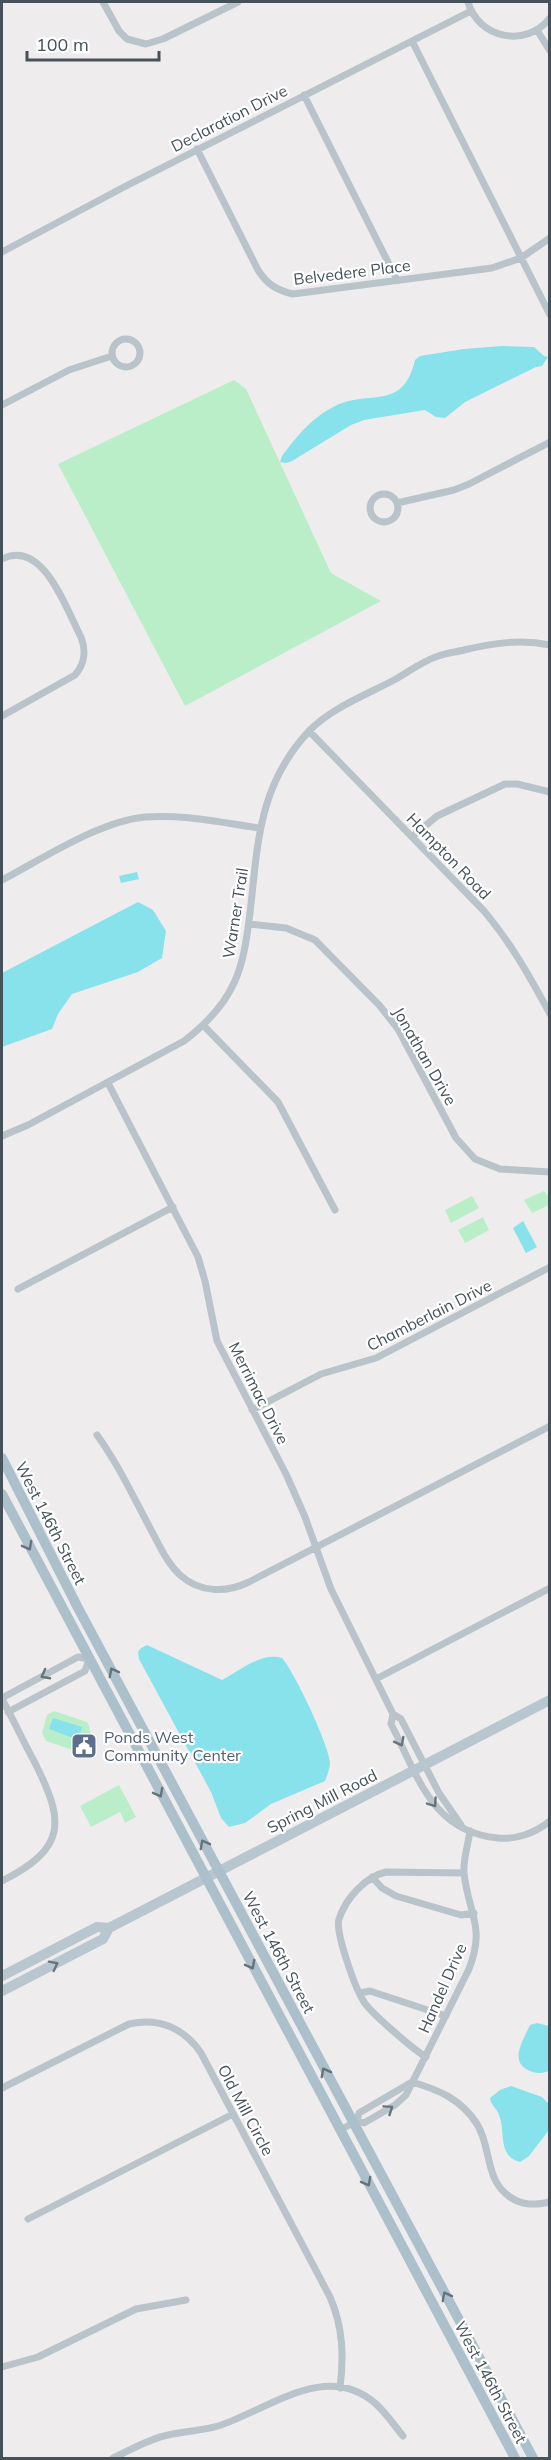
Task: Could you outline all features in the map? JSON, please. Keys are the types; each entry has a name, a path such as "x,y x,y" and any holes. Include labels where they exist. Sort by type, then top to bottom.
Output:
{"main road":[{"name":"West 146th Street","path":"3,1463 533,2458"},
{"name":"West 146th Street","path":"2,1494 515,2458"}],"street":[{"path":"103,2 119,32 127,39 146,44 163,39 238,2"},
{"path":"468,2 471,11 483,26 502,35 523,36 537,30 549,18"},
{"name":"Declaration Drive","path":"2,252 197,149 471,11"},
{"path":"537,30 549,51"},
{"path":"412,41 549,315"},
{"path":"304,95 397,280"},
{"name":"Belvedere Place","path":"197,149 258,270 269,285 293,294 492,268 520,258 549,238"},
{"path":"129,339 139,349 138,358 129,367 120,366 112,356 113,346 120,340 129,339"},
{"path":"2,405 69,370 112,356"},
{"path":"397,503 454,490 469,484 549,442"},
{"path":"380,494 389,495 397,503 396,514 389,520 376,519 370,512 370,503 380,494"},
{"path":"2,559 14,555 25,556 41,565 81,637 84,649 82,664 72,677 2,716"},
{"name":"Warner Trail","path":"2,1136 28,1125 184,1041 204,1026 220,1007 240,968 249,924 260,828 275,779 288,757 309,731 340,708 438,656 495,643 528,641 549,645"},
{"name":"Hampton Road","path":"309,731 504,935 549,1014"},
{"path":"412,837 437,816 505,784 517,784 549,792"},
{"path":"2,880 98,831 128,820 166,816 260,828"},
{"name":"Jonathan Drive","path":"249,924 286,928 315,940 380,1006 398,1029 461,1146 475,1159 500,1169 549,1172"},
{"path":"204,1026 278,1102 335,1210"},
{"name":"Merrimac Drive","path":"108,1083 173,1207 202,1270 217,1341 291,1485 337,1603 393,1714 401,1719 437,1809 456,1826 461,1825"},
{"name":"Warner Trail","path":"2,1131 10,1131"},
{"path":"18,1289 173,1207"},
{"name":"Chamberlain Drive","path":"252,1410 321,1374 376,1358 549,1268"},
{"path":"97,1435 112,1457 168,1560 180,1574 197,1585 216,1590 240,1586 549,1426"},
{"path":"376,1679 549,1588"},
{"path":"4,1704 78,1657 89,1659 102,1652"},
{"path":"4,1704 85,1671 89,1659"},
{"name":"Spring Mill Road","path":"2,1976 97,1927 109,1928 549,1700"},
{"path":"2,1881 38,1859 50,1843 55,1821 55,1810 49,1791 4,1704"},
{"name":"Merrimac Drive","path":"393,1714 391,1724 461,1825 470,1831"},
{"path":"470,1831 489,1837 514,1838 532,1832 549,1821"},
{"name":"Handel Drive","path":"355,2122 364,2124 395,2105 406,2095 474,1955 478,1935 464,1873 470,1831"},
{"path":"426,2057 369,2008 360,1993 346,1953 339,1929 339,1920 352,1896 364,1882 372,1877 386,1872 464,1873"},
{"path":"372,1877 382,1888 396,1896 461,1915 474,1913"},
{"name":"Spring Mill Road","path":"2,1991 103,1940 109,1928"},
{"path":"360,1993 370,1991 446,2016"},
{"name":"Old Mill Circle","path":"2,2088 129,2024 153,2021 178,2030 194,2043 334,2307 342,2347 343,2367 340,2388"},
{"path":"340,2130 355,2122 359,2113 412,2082 448,2095 470,2115 482,2134 492,2176 503,2192 524,2204 549,2202"},
{"path":"28,2218 233,2114"},
{"path":"2,2367 38,2357 136,2309 186,2300"},
{"path":"113,2458 156,2438 219,2426 307,2388 340,2388 370,2399 403,2436"}],"green space":[{"path":"234,380 246,389 331,573 381,601 185,706 58,464"},
{"path":"544,1191 549,1197 549,1205 532,1213 524,1200"},
{"path":"472,1196 479,1208 451,1223 445,1210"},
{"path":"483,1217 489,1230 465,1243 458,1230"},
{"path":"54,1711 87,1722 94,1747 74,1756 70,1749 46,1741 42,1733 47,1715"},
{"path":"119,1785 136,1817 125,1823 120,1812 91,1827 80,1806"}],"water":[{"path":"502,346 534,347 548,357 542,366 465,402 445,418 436,417 425,410 364,420 351,425 292,461 280,462 282,456 300,434 326,411 348,401 393,393 402,387 410,376 415,360 420,356"},
{"path":"137,872 139,879 121,883 119,876"},
{"path":"138,902 153,910 166,931 162,958 138,972 72,994 58,1014 52,1029 2,1047 2,973"},
{"path":"523,1221 537,1247 526,1253 513,1228"},
{"path":"147,1645 222,1680 259,1660 282,1658 302,1692 328,1753 330,1762 325,1781 271,1804 245,1823 229,1827 221,1818 211,1792 139,1659 138,1652"},
{"path":"53,1718 82,1727 78,1740 49,1729"},
{"path":"537,2023 549,2026 549,2071 540,2073 526,2069 519,2060 520,2048 530,2025"},
{"path":"511,2086 542,2097 549,2104 549,2130 529,2156 520,2162 508,2155 505,2149 499,2115 490,2098 500,2090"}],"place":[{"name":"Ponds West Community Center","path":"84,1746"}]}
